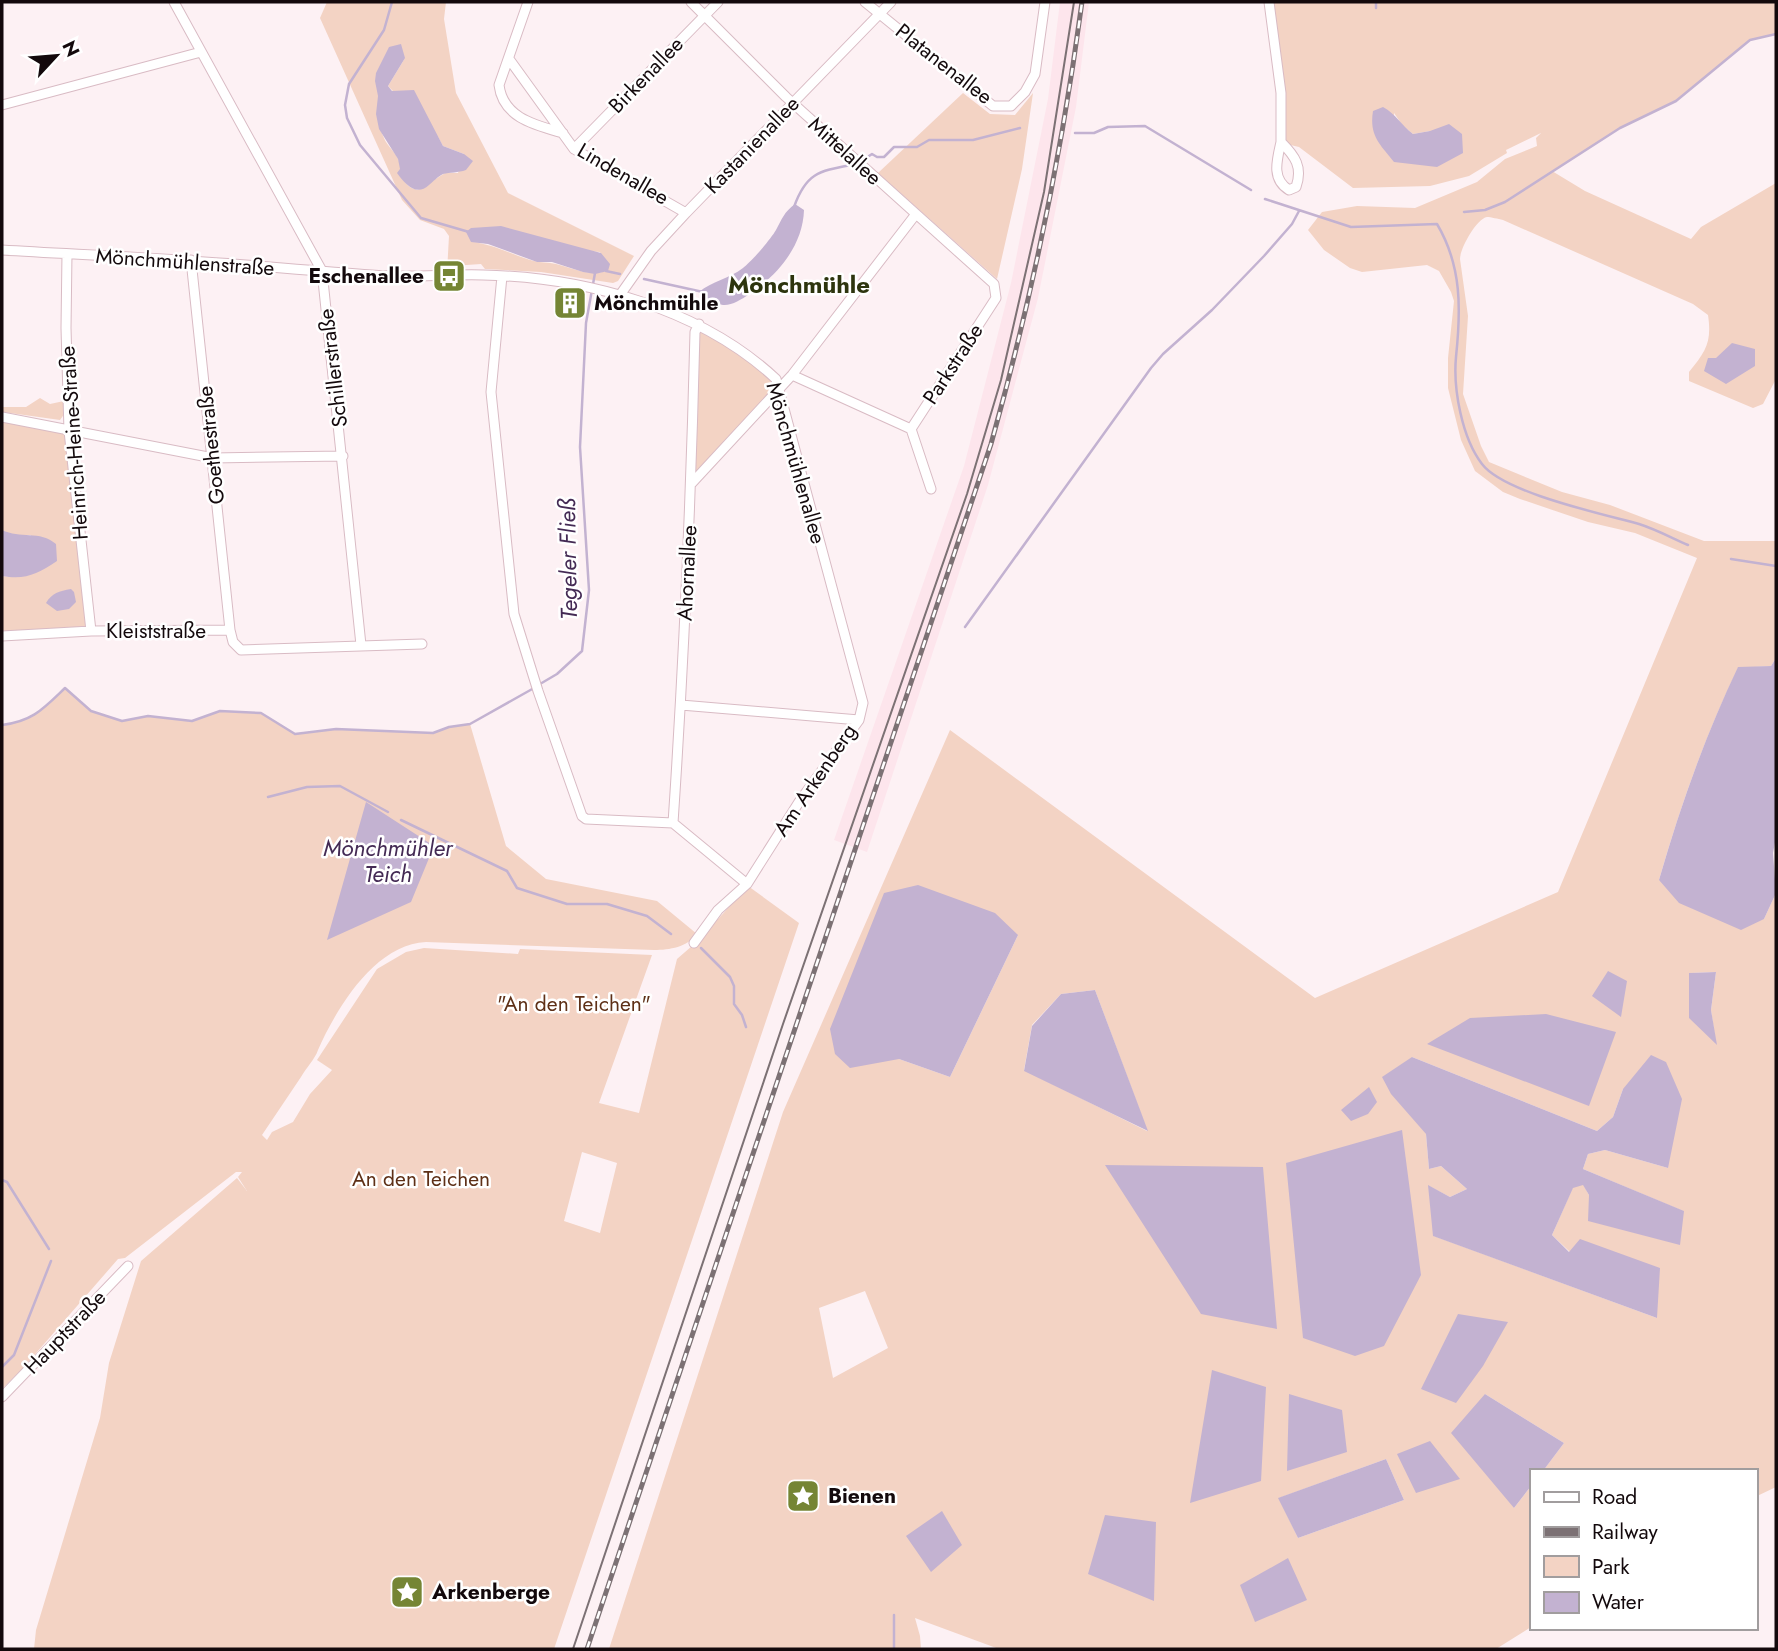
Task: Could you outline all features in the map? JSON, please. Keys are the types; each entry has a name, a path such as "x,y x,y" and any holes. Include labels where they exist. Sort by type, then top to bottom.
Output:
{"street":[{"name":"Schillerstraße","path":"174,2 322,271 361,645"},
{"name":"Lindenallee","path":"528,2 499,85 501,96 508,110 538,126 563,133"},
{"name":"Mittelallee","path":"691,2 793,103 995,284 996,299"},
{"name":"Birkenallee","path":"574,149 718,2"},
{"name":"Platanenallee","path":"865,2 993,106 1011,107 1025,92 1035,74 1045,2"},
{"name":"Kastanienallee","path":"620,295 651,251 686,213 891,2"},
{"path":"1269,2 1281,93 1281,142 1276,176 1281,186 1289,190 1296,187 1300,175 1297,160 1281,142"},
{"path":"2,105 201,52"},
{"name":"Lindenallee","path":"509,59 574,149 686,213"},
{"path":"691,484 779,391 916,214"},
{"name":"Mönchmühlenstraße","path":"2,250 410,278"},
{"name":"Heinrich-Heine-Straße","path":"67,254 69,431 91,631"},
{"name":"Goethestraße","path":"191,261 230,630"},
{"path":"502,276 491,392 514,614 536,687 582,816 586,819 673,823 747,884"},
{"name":"Mönchmühlenallee","path":"410,278 502,276 585,287 620,295 699,324 760,364 776,379 863,704 859,720"},
{"name":"Parkstraße","path":"911,429 996,299"},
{"name":"Ahornallee","path":"673,823 691,484 695,332 699,324"},
{"path":"792,375 911,429 931,489"},
{"path":"2,417 212,458 343,456"},
{"name":"Kleiststraße","path":"2,636 91,631 230,630 233,642 241,650 422,644"},
{"name":"Am Arkenberg","path":"681,705 859,720"},
{"name":"Am Arkenberg","path":"694,943 718,910 747,884 799,802 859,720"},
{"name":"Hauptstraße","path":"2,1397 128,1266"}],"shaded area":[{"path":"1060,2 1089,2 1076,107 1038,298 988,485 867,852 834,840 964,466 1011,283 1048,99"}],"green space":[{"path":"327,2 446,2 444,19 456,93 508,193 634,256 618,281 613,283 541,272 485,269 481,264 452,266 447,272 449,236 444,229 420,220 402,200 320,18","holes":["405,58 388,86 438,137 443,146 464,154 458,173 445,173 418,190 409,186 404,179 398,158 387,144 379,125 378,104 381,95","471,242 600,252 608,271 594,273 534,261 495,247"]},
{"path":"1270,2 1776,2 1776,34 1750,40 1676,101 1620,128 1552,171 1585,191 1691,239 1701,227 1776,183 1776,379 1763,404 1753,408 1689,381 1689,372 1704,352 1709,332 1708,315 1693,304 1503,220 1493,218 1483,219 1474,229 1460,259 1468,316 1463,394 1489,462 1562,492 1610,505 1704,541 1776,541 1776,658 1771,666 1738,668 1694,772 1659,880 1764,919 1776,893 1776,1487 1757,1496 1757,1469 1544,1469 1564,1443 1485,1394 1514,1508 1530,1487 1530,1628 1496,1649 999,1649 915,1618 921,1649 609,1649 783,1112 950,730 1315,998 1558,892 1697,558 1635,533 1588,522 1520,499 1503,492 1475,471 1461,440 1448,388 1454,301 1439,271 1427,265 1362,272 1350,268 1324,250 1308,230 1322,212 1357,206 1415,208 1477,182 1505,159 1537,146 1536,138 1541,133 1506,150 1507,153 1469,176 1430,186 1353,188 1299,147 1282,143","holes":["1394,113 1413,134 1430,131 1394,162","1018,935 950,1077 899,1059","1716,972 1711,1010 1716,1044 1690,973","1095,990 1147,1131 1024,1070 1032,1025 1061,994","1412,1057 1597,1131 1613,1117 1623,1089 1668,1168 1605,1150 1588,1154 1583,1169 1683,1211 1589,1195 1583,1184 1573,1187 1552,1235 1570,1252 1657,1318 1434,1236 1429,1186 1450,1197 1467,1189 1441,1166 1429,1169 1426,1134","865,1291 888,1348 833,1378 819,1308","1386,1459 1404,1500 1298,1538 1279,1498"]},
{"path":"963,93 990,114 1015,115 1033,93 1022,169 997,279 878,173"},
{"path":"699,325 775,379 777,391 692,482"},
{"path":"40,398 50,404 64,401 65,413 60,420 3,412 2,407 26,407"},
{"path":"2,420 67,433 87,625 84,631 2,630 2,576 13,577 31,535 11,535 2,530"},
{"path":"65,688 91,711 122,721 148,716 192,721 220,711 261,713 295,734 336,729 433,733 470,724 506,846 546,879 657,901 697,934 683,945 660,950 426,942 407,946 390,954 360,981 335,1016 315,1057 262,1135 267,1140 272,1132 293,1122 310,1094 332,1070 317,1060 377,969 406,952 424,948 518,954 520,949 652,955 599,1103 639,1113 677,959 700,939 748,886 799,923 554,1649 34,1649 36,1630 100,1418 109,1363 141,1261 237,1178 247,1191 238,1177 242,1172 236,1172 125,1258 118,1259 2,1389 2,725 30,717","holes":["582,1152 617,1163 600,1233 564,1221"]}],"water":[{"path":"401,44 405,58 388,86 392,91 414,90 443,146 464,154 473,161 466,170 443,174 420,190 411,188 397,173 400,169 398,159 379,129 376,114 376,73 389,47"},
{"path":"1383,107 1413,134 1449,124 1462,134 1463,153 1437,167 1394,162 1374,133 1373,111"},
{"path":"795,204 804,210 799,236 786,259 769,279 746,297 729,304 716,303 699,292 747,265"},
{"path":"501,226 601,253 610,264 608,271 595,274 552,262 537,262 488,244 471,242 466,232 471,228"},
{"path":"1732,343 1755,349 1755,366 1726,384 1704,371 1708,358 1716,358"},
{"path":"2,530 50,540 56,544 57,561 31,575 2,576"},
{"path":"71,589 76,602 69,609 57,611 46,603 56,593"},
{"path":"1776,658 1776,837 1773,853 1776,893 1764,919 1741,930 1679,903 1659,880 1694,772 1738,667 1771,666"},
{"name":"Mönchmühler Teich","path":"366,802 434,846 411,902 327,940"},
{"path":"918,885 995,913 1018,935 950,1077 899,1059 850,1068 835,1054 830,1029 884,893"},
{"path":"1608,971 1627,981 1621,1017 1592,996"},
{"path":"1716,972 1711,1010 1717,1045 1689,1018 1689,973"},
{"path":"1095,990 1148,1131 1024,1071 1032,1026 1061,994"},
{"path":"1546,1014 1616,1032 1589,1106 1427,1044 1470,1018"},
{"path":"1651,1055 1666,1062 1682,1099 1668,1168 1605,1150 1588,1154 1583,1169 1684,1211 1680,1245 1588,1221 1589,1195 1583,1185 1573,1188 1552,1235 1569,1252 1580,1239 1660,1268 1657,1318 1433,1236 1428,1185 1450,1197 1467,1189 1441,1166 1429,1169 1426,1134 1391,1094 1382,1077 1412,1057 1597,1131 1613,1117 1623,1089"},
{"path":"1369,1087 1377,1102 1368,1114 1351,1121 1341,1110"},
{"path":"1402,1130 1421,1275 1384,1346 1355,1356 1303,1338 1286,1163"},
{"path":"1105,1165 1263,1167 1277,1329 1201,1314"},
{"path":"1458,1314 1508,1322 1483,1366 1456,1403 1421,1389"},
{"path":"1212,1370 1266,1387 1261,1481 1190,1503"},
{"path":"1289,1394 1342,1410 1347,1452 1287,1471"},
{"path":"1485,1394 1564,1443 1544,1469 1530,1469 1530,1487 1514,1508 1451,1433"},
{"path":"1430,1441 1460,1479 1416,1493 1397,1454"},
{"path":"1386,1459 1404,1500 1298,1538 1278,1498"},
{"path":"942,1511 962,1545 931,1572 906,1536"},
{"path":"1105,1515 1156,1522 1154,1601 1088,1574"},
{"path":"1288,1558 1307,1600 1255,1622 1240,1585"}],"waterway":[{"name":"Tegeler Fließ","path":"392,2 384,30 349,84 345,105 347,118 360,145 421,218 469,232"},
{"path":"1376,2 1376,8"},
{"path":"1464,212 1485,210 1505,202 1620,128 1676,101 1750,40 1776,34"},
{"path":"1075,133 1094,133 1108,127 1145,126 1251,190"},
{"path":"863,160 872,154 884,157 894,147 917,147 929,140 973,140 1020,128"},
{"path":"794,207 809,180 830,169 851,165"},
{"path":"1265,199 1351,227 1437,224 1451,256 1458,289 1459,322 1455,370 1460,413 1469,441 1482,464 1511,484 1532,493 1639,524 1688,545"},
{"path":"965,627 1151,368 1264,256 1292,224 1299,211"},
{"path":"606,271 620,274"},
{"name":"Tegeler Fließ","path":"540,684 557,674 582,651 589,590 580,447 586,323 595,273"},
{"path":"644,279 703,292"},
{"path":"1731,559 1776,566"},
{"name":"Tegeler Fließ","path":"2,725 30,717 65,688 91,711 122,721 148,716 192,721 220,711 261,713 295,734 336,729 433,733 470,724 534,688"},
{"path":"268,797 307,787 340,786 388,812"},
{"path":"401,820 507,871 517,888 567,904 607,904 647,916 671,934"},
{"path":"701,948 730,977 734,986 734,1004 746,1027"},
{"path":"2,1180 7,1182 49,1249"},
{"path":"2,1367 14,1355 51,1261"},
{"path":"894,1615 894,1649"}],"tram line":[{"path":"573,1649 783,1024 967,494 1001,380 1044,192 1074,2"}],"railway":[{"path":"587,1649 991,444 1020,334 1044,224 1065,114 1082,2"}],"place":[{"name":"Eschenallee","path":"449,276"},
{"name":"Mönchmühle","path":"570,303"},
{"name":"Bienen","path":"803,1496"},
{"name":"Arkenberge","path":"407,1592"}],"district":[{"name":"Mönchmühle","path":"799,284"}],"park label":[{"name":"\"An den Teichen\"","path":"574,1004"},
{"name":"An den Teichen","path":"421,1179"}]}
